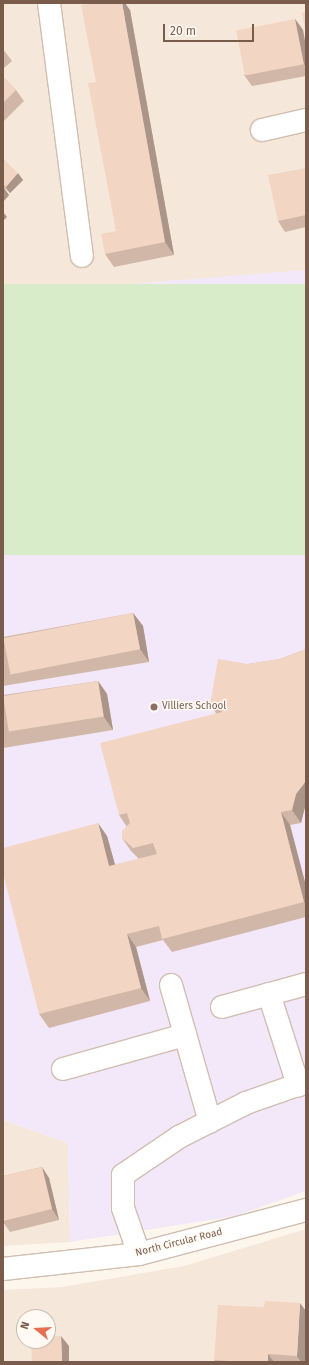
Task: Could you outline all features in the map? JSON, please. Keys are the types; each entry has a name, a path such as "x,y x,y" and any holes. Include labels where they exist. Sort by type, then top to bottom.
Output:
{"street":[{"path":"48,3 82,256"},
{"path":"262,130 306,120"},
{"path":"222,1007 306,984"},
{"path":"171,985 210,1122"},
{"path":"139,1254 123,1208 123,1175 210,1122 246,1103 302,1083 269,994"},
{"path":"63,1069 185,1035"},
{"name":"North Circular Road","path":"3,1270 139,1254 306,1210"}],"shaded area":[{"path":"3,3 306,3 306,294 3,294"},
{"name":"Villiers School","path":"306,270 306,1191 235,1216 70,1242 68,1143 3,1120 3,294"},
{"path":"3,1120 68,1143 70,1242 3,1246"},
{"path":"306,1229 306,1362 3,1362 3,1290 62,1287 184,1266"}],"green space":[{"path":"3,284 306,284 306,555 3,555"}],"building":[{"path":"90,3 122,3 165,242 105,254 101,234 116,231 88,83 96,82 81,5"},
{"path":"306,12 306,33 302,13"},
{"path":"295,19 304,64 245,76 236,30"},
{"path":"3,77 16,90 3,103"},
{"path":"3,159 18,173 6,187 3,184"},
{"path":"306,168 306,215 278,221 268,175"},
{"path":"133,613 140,649 10,675 3,638"},
{"path":"306,649 306,781 296,794 292,810 281,812 304,902 162,939 159,926 127,934 141,988 39,1014 3,873 3,848 98,823 109,866 157,854 153,843 133,848 122,838 122,831 130,823 127,813 119,815 100,743 222,712 221,707 210,705 218,659 248,664 280,659"},
{"path":"98,681 104,717 9,732 3,696"},
{"path":"42,1167 52,1209 3,1221 3,1176"},
{"path":"265,1301 300,1303 297,1356 268,1354 268,1362 214,1360 218,1305 264,1307"},
{"path":"56,1336 61,1336 62,1362 32,1362 31,1349 56,1349"}],"place":[{"name":"Villiers School","path":"154,707"}]}
